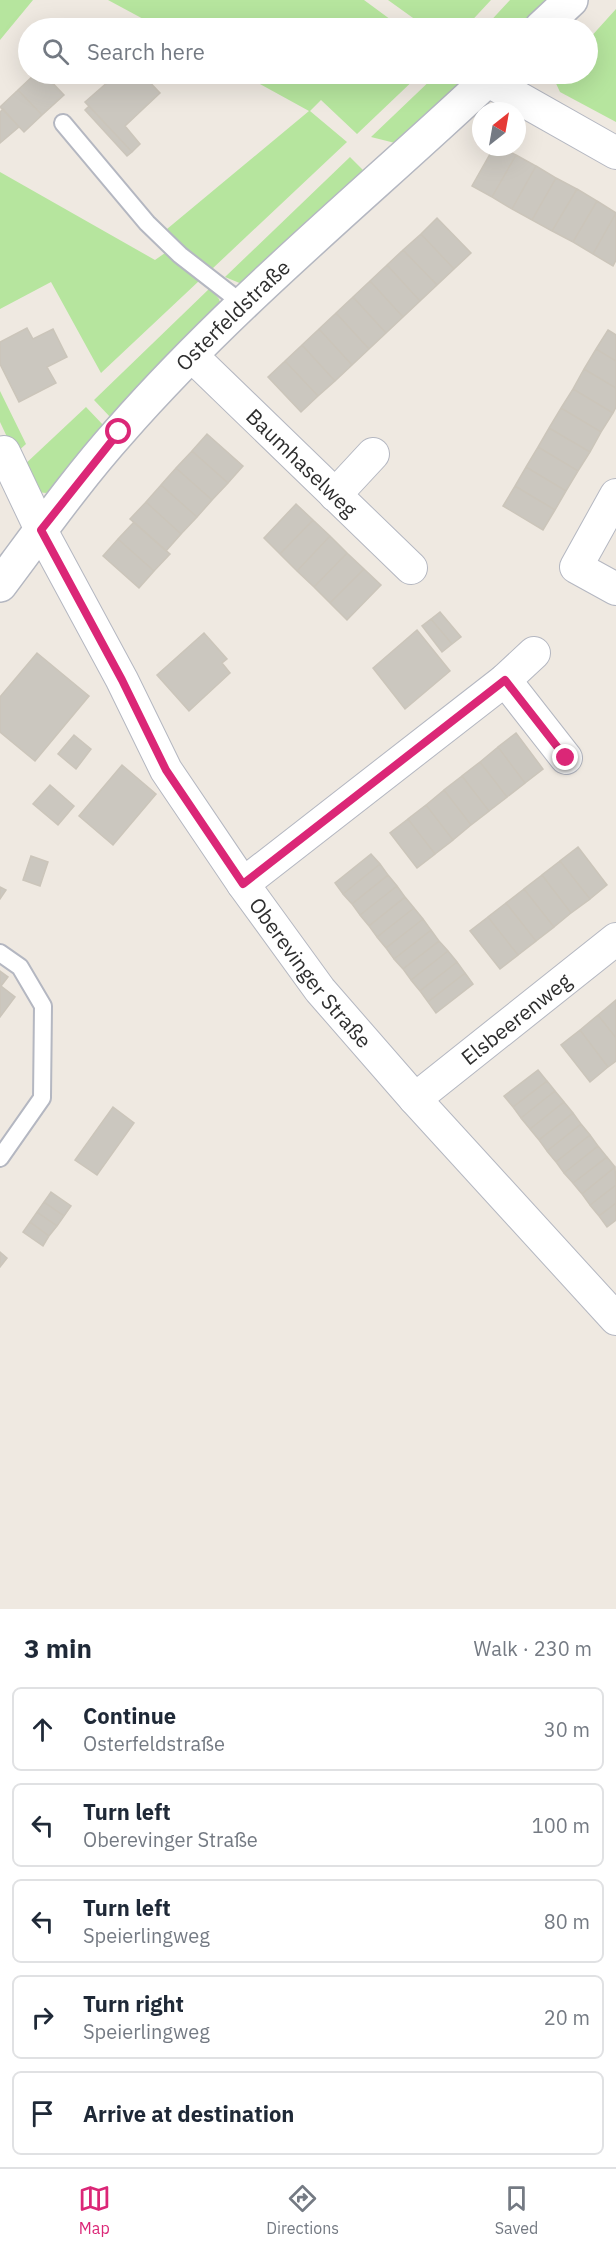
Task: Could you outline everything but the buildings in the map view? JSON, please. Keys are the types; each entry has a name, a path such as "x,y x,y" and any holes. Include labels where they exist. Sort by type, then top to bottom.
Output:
{"street":[{"path":"552,18 571,0"},
{"name":"Osterfeldstraße","path":"0,585 119,432 192,356 243,304 482,84"},
{"path":"502,84 616,153"},
{"name":"Baumhaselweg","path":"192,356 411,568"},
{"name":"Oberevinger Straße","path":"4,452 41,530 117,670 166,770 243,884 320,990 415,1099 611,1302"},
{"path":"335,495 373,454"},
{"path":"616,495 576,567 616,589"},
{"path":"243,884 505,680 534,653"},
{"path":"505,680 566,758"},
{"name":"Elsbeerenweg","path":"415,1099 616,939"}],"lane":[{"path":"63,123 147,223 180,255 243,304"},
{"path":"0,953 20,967 43,1006 42,1098 0,1158"}],"green space":[{"path":"0,0 33,0 18,18 0,40"},
{"path":"108,0 364,0 388,18 141,18"},
{"path":"388,0 491,0 474,18 413,18"},
{"path":"510,0 549,0 530,18 493,18"},
{"path":"616,9 616,122 560,92 556,84 598,84 598,29"},
{"path":"260,84 410,84 357,134 321,100 310,111 347,142 212,269 184,248 167,229 309,111"},
{"path":"427,84 459,84 395,143 371,137"},
{"path":"350,157 364,171 242,284 225,277"},
{"path":"0,172 155,260 165,253 200,280 101,373 51,282 0,309"},
{"path":"210,288 221,305 112,419 94,400"},
{"path":"0,391 26,444 15,454 0,422"},
{"path":"86,407 105,427 55,488 46,493 37,492 22,467"}],"route":[{"path":"119,432 41,530 122,680 166,770 243,884 505,680 566,758"}]}
